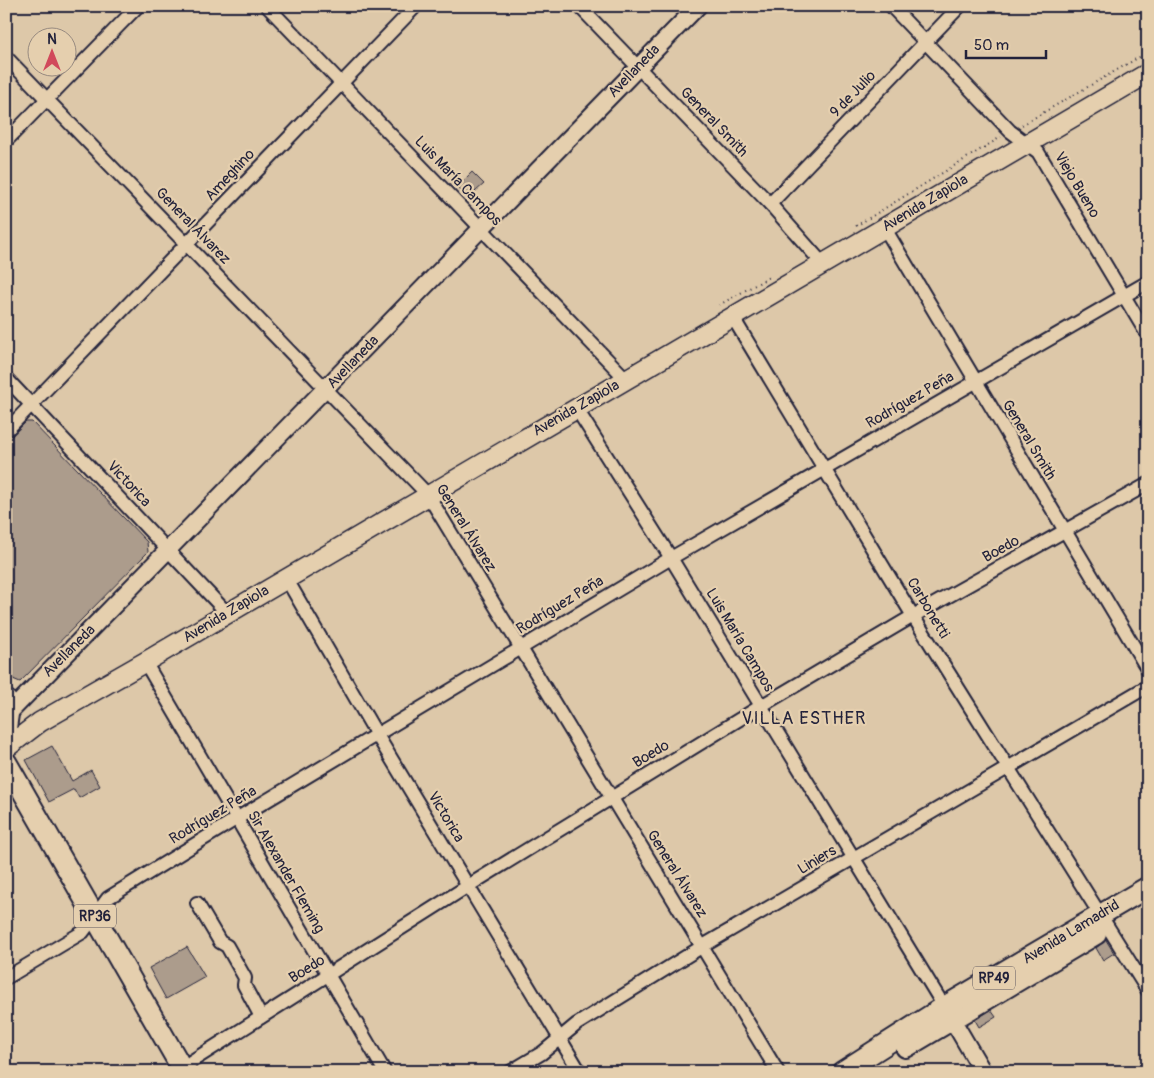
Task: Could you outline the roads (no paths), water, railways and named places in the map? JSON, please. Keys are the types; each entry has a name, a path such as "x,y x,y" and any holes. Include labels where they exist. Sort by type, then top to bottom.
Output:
{"main road":[{"name":"Avenida Zapiola","path":"6,748 40,722 626,379 725,311 822,262 1148,73"},
{"name":"RP36","path":"6,762 184,1072"},
{"name":"Avenida Lamadrid","path":"842,1072 948,1013 1104,921 1148,887"},
{"name":"Avenida Lamadrid","path":"1104,921 1148,903"},
{"name":"Avenida Lamadrid","path":"866,1072 948,1013"}],"street":[{"path":"6,142 138,6"},
{"name":"Luis María Campos","path":"267,6 626,379"},
{"name":"Ameghino","path":"6,431 416,6"},
{"name":"General Smith","path":"579,6 770,204 822,262"},
{"name":"Avellaneda","path":"7,715 698,6"},
{"name":"Viejo Bueno","path":"891,6 1010,131 1032,146 1042,158 1148,336"},
{"name":"9 de Julio","path":"770,204 960,6"},
{"name":"General Álvarez","path":"6,57 188,244 428,496 778,1072"},
{"name":"General Smith","path":"884,227 1148,670"},
{"name":"Rodríguez Peña","path":"6,978 76,937 108,898 236,819 670,558 1148,282"},
{"name":"Carbonetti","path":"725,311 825,468 913,616 1148,991"},
{"name":"Victorica","path":"6,378 227,614"},
{"name":"Luis María Campos","path":"576,408 670,558 948,1013"},
{"name":"Boedo","path":"184,1072 192,1061 610,798 913,616 1148,484"},
{"name":"Victorica","path":"286,578 377,735 580,1072"},
{"name":"Sir Alexander Fleming","path":"145,662 385,1072"},
{"name":"Liniers","path":"510,1072 542,1053 577,1024 703,946 1148,686"},
{"path":"197,902 220,942 227,946 241,970 245,978 244,985 261,1017"},
{"path":"948,1013 983,1072"}],"district":[{"name":"VILLA ESTHER","path":"804,718"}]}
